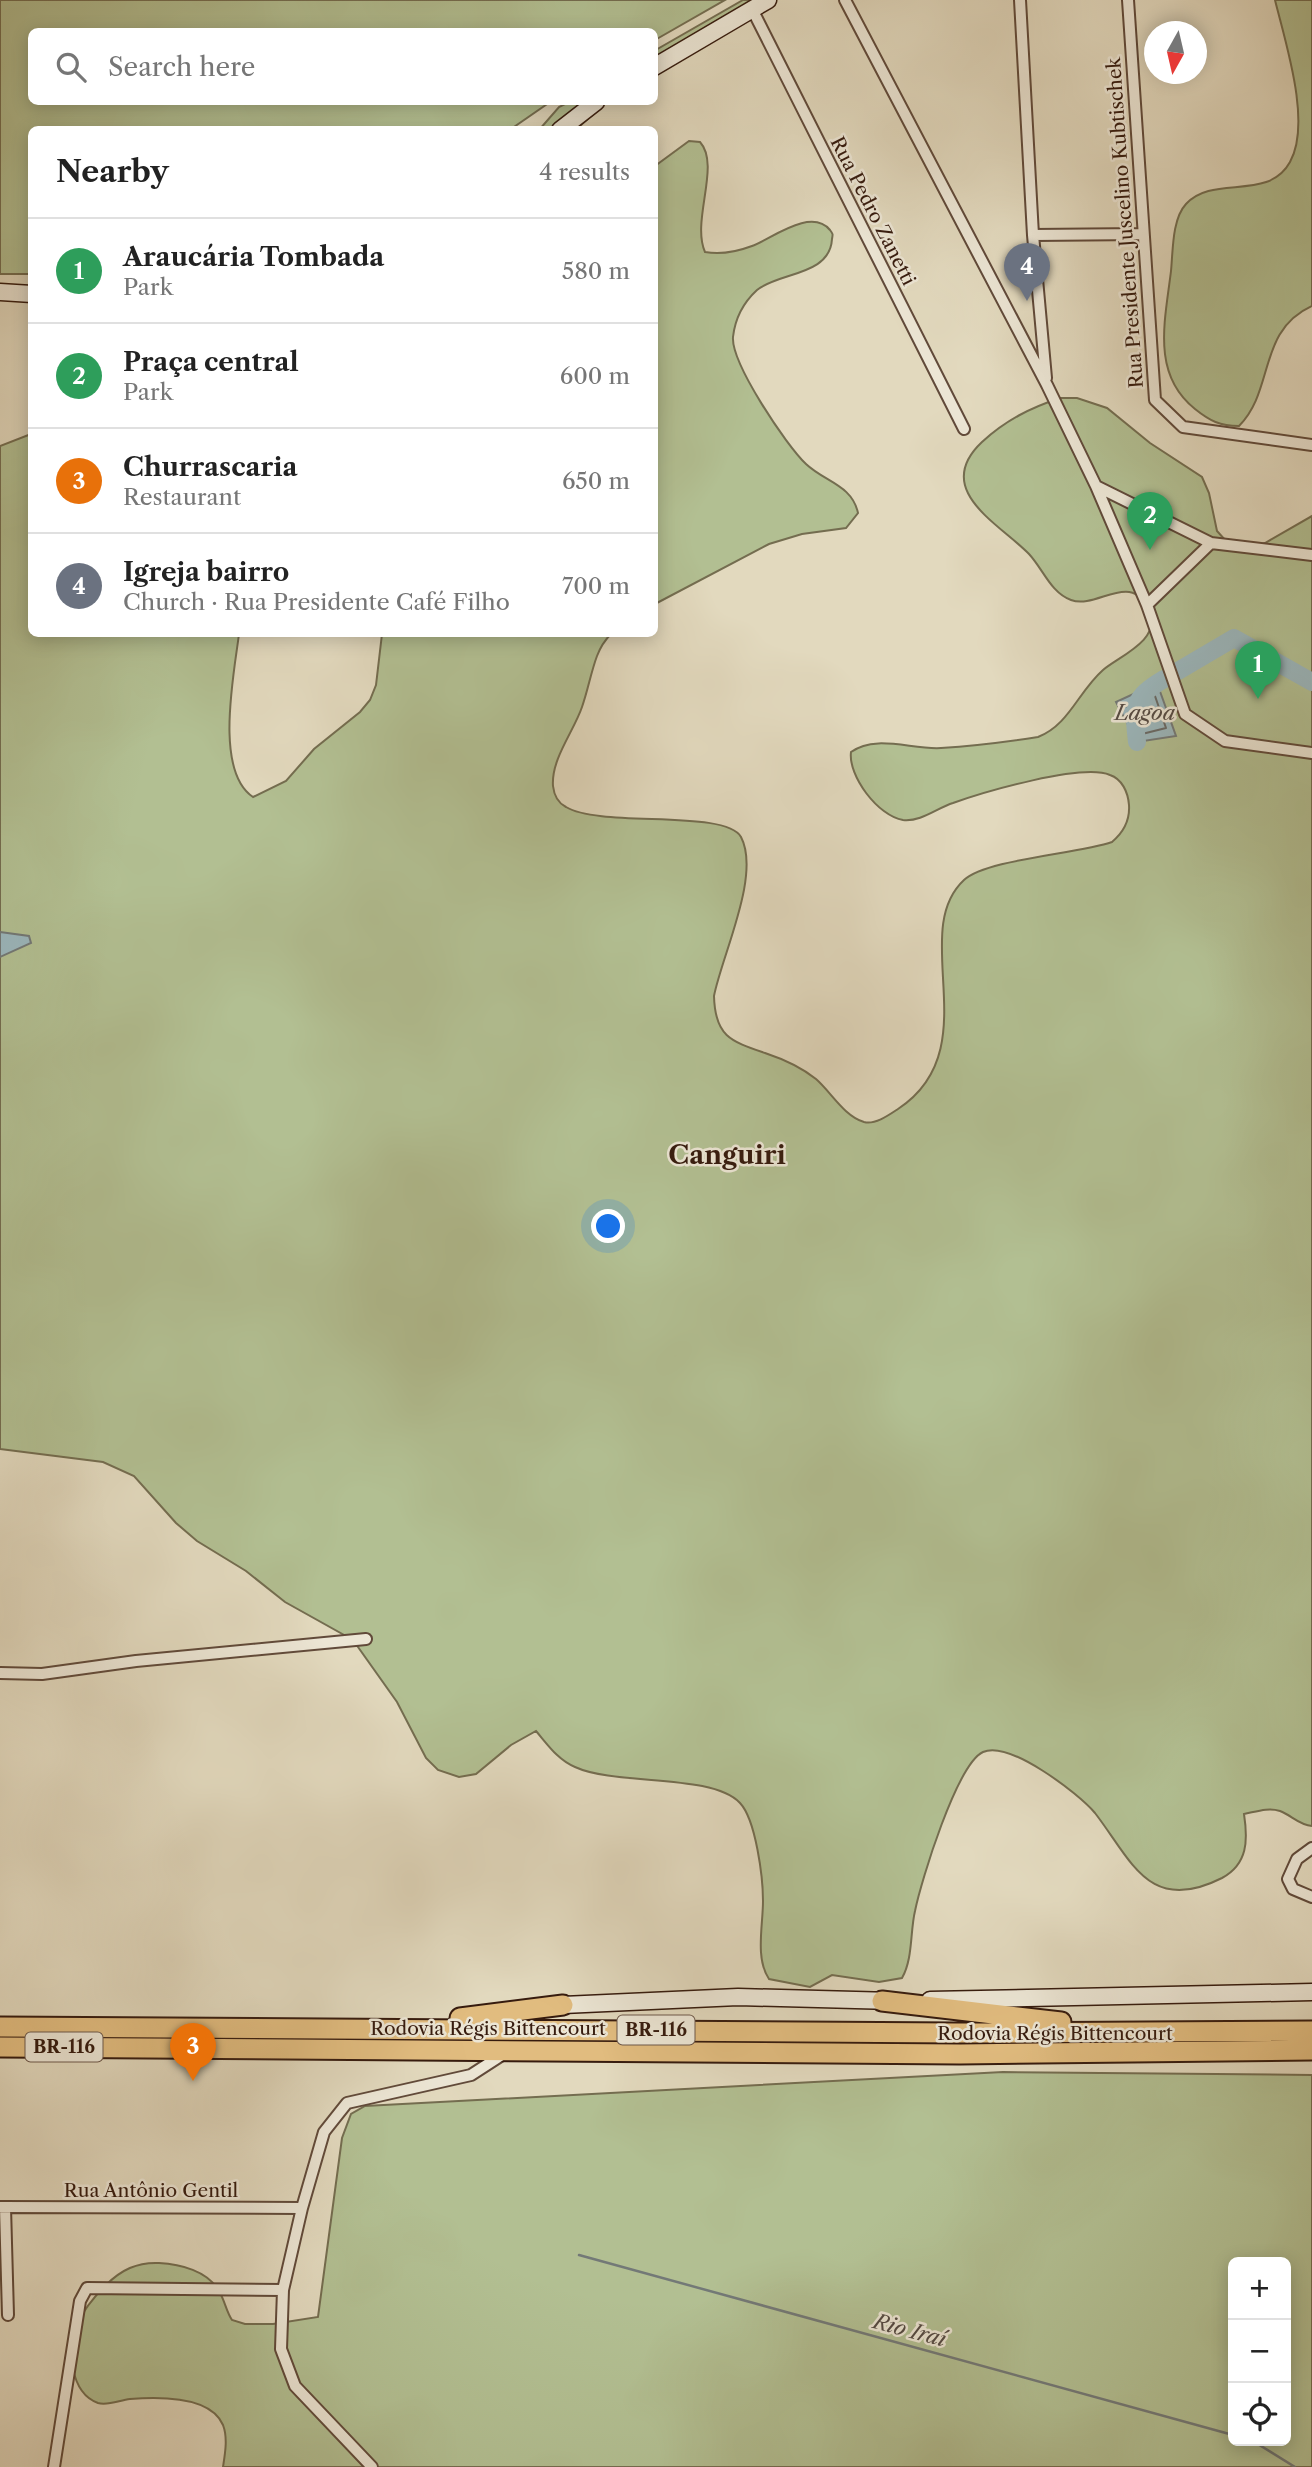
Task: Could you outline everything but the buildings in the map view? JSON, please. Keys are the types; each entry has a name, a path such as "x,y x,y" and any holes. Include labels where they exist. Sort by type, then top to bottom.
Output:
{"highway":[{"path":"882,2001 1149,2033"},
{"path":"403,2027 563,2005"},
{"name":"Rodovia Régis Bittencourt","path":"0,2027 403,2027 1149,2033 1312,2031"},
{"name":"Rodovia Régis Bittencourt","path":"0,2047 946,2053 1312,2050"}],"street":[{"path":"658,65 768,0"},
{"path":"845,0 1047,385 1096,486 1147,605 1185,714 1225,741 1312,753"},
{"path":"1020,0 1033,235 1047,385"},
{"name":"Rua Presidente Juscelino Kubtischek","path":"1128,0 1155,400 1183,427 1312,445"},
{"name":"Rua Pedro Zanetti","path":"752,9 964,429"},
{"path":"566,126 592,105"},
{"path":"1033,235 1143,234"},
{"path":"0,292 28,294"},
{"path":"1096,486 1211,543 1312,555"},
{"path":"1147,605 1211,543"},
{"path":"0,1673 42,1674 136,1661 366,1639"},
{"path":"1312,1848 1297,1859 1288,1879 1293,1889 1312,1897"},
{"path":"563,2005 738,1997 882,2001 1312,1992"},
{"path":"372,2467 295,2386 281,2349 283,2290 302,2208 324,2132 347,2103 471,2075 510,2050"},
{"path":"2,2207 8,2315"},
{"name":"Rua Antônio Gentil","path":"2,2207 302,2208"},
{"path":"54,2467 80,2301 87,2288 283,2290"}],"green space":[{"path":"0,0 725,0 658,38 658,28 28,28 28,105 546,105 515,126 28,126 28,274 0,274"},
{"path":"743,0 758,0 658,63 658,49"},
{"path":"1275,0 1312,0 1312,306 1282,330 1250,412 1239,426 1232,426 1216,422 1200,413 1181,395 1166,363 1164,327 1174,236 1181,210 1197,195 1211,190 1268,181 1280,174 1290,162 1296,146 1298,104"},
{"path":"604,105 581,126 542,126 559,107"},
{"path":"689,141 700,142 706,152 708,165 701,225 705,252 740,250 802,223 822,224 832,233 829,251 823,260 802,272 766,284 752,295 738,317 733,337 735,349 750,384 786,440 806,464 850,496 858,513 846,528 802,534 769,544 658,602 658,164"},
{"path":"1060,398 1077,398 1107,408 1150,443 1202,477 1209,493 1217,531 1226,541 1255,546 1312,516 1312,1826 1275,1810 1244,1814 1246,1842 1237,1866 1231,1872 1197,1888 1177,1890 1159,1886 1132,1864 1095,1813 1074,1793 1025,1761 995,1750 983,1752 973,1761 962,1778 932,1851 913,1919 908,1962 902,1978 879,1982 832,1975 810,1987 769,1979 765,1971 761,1952 763,1891 758,1850 746,1811 727,1794 686,1783 593,1773 575,1767 558,1756 536,1731 511,1745 476,1774 459,1777 438,1770 426,1758 397,1702 353,1640 285,1602 246,1571 197,1541 176,1523 134,1476 103,1462 0,1449 0,446 28,435 28,637 239,637 231,696 230,745 241,784 253,797 286,781 314,749 360,712 370,700 376,685 382,637 608,637 598,653 582,707 559,755 553,776 554,793 566,807 583,813 606,817 712,823 731,829 741,837 746,853 746,872 738,915 714,996 717,1020 727,1035 742,1045 785,1061 816,1079 850,1115 868,1123 882,1119 898,1109 925,1084 939,1055 944,1024 942,930 949,903 964,880 992,867 1112,842 1127,821 1129,805 1124,787 1114,777 1096,772 1056,776 1009,786 953,803 923,817 903,820 884,811 866,794 851,762 851,752 872,744 941,748 1038,737 1058,725 1094,679 1136,647 1149,631 1152,623 1150,613 1143,600 1134,593 1114,593 1081,602 1064,597 1029,554 988,518 967,491 964,476 968,459 982,442 1000,427"},
{"path":"1003,2072 1312,2075 1312,2467 223,2467 225,2430 216,2415 207,2408 167,2398 130,2399 106,2404 89,2398 76,2380 71,2356 77,2324 106,2285 124,2271 137,2266 167,2264 201,2274 219,2291 232,2320 245,2324 273,2324 318,2317 342,2138 351,2114 365,2106"}],"water":[{"name":"Lagoa","path":"1157,683 1176,736 1137,742 1116,702"},
{"path":"0,932 29,936 31,943 0,957"}],"waterway":[{"path":"1178,671 1234,638 1312,682"},
{"path":"1137,742 1137,704 1146,692 1164,679"},
{"name":"Rio Iraí","path":"579,2255 1228,2434"},
{"name":"Rio Iraí","path":"1261,2446 1295,2467"}],"place":[{"name":"Igreja bairro","path":"1027,301"},
{"name":"Praça central","path":"1150,550"},
{"name":"Araucária Tombada","path":"1258,699"},
{"name":"Churrascaria","path":"193,2081"}],"district":[{"name":"Canguiri","path":"727,1155"}]}
